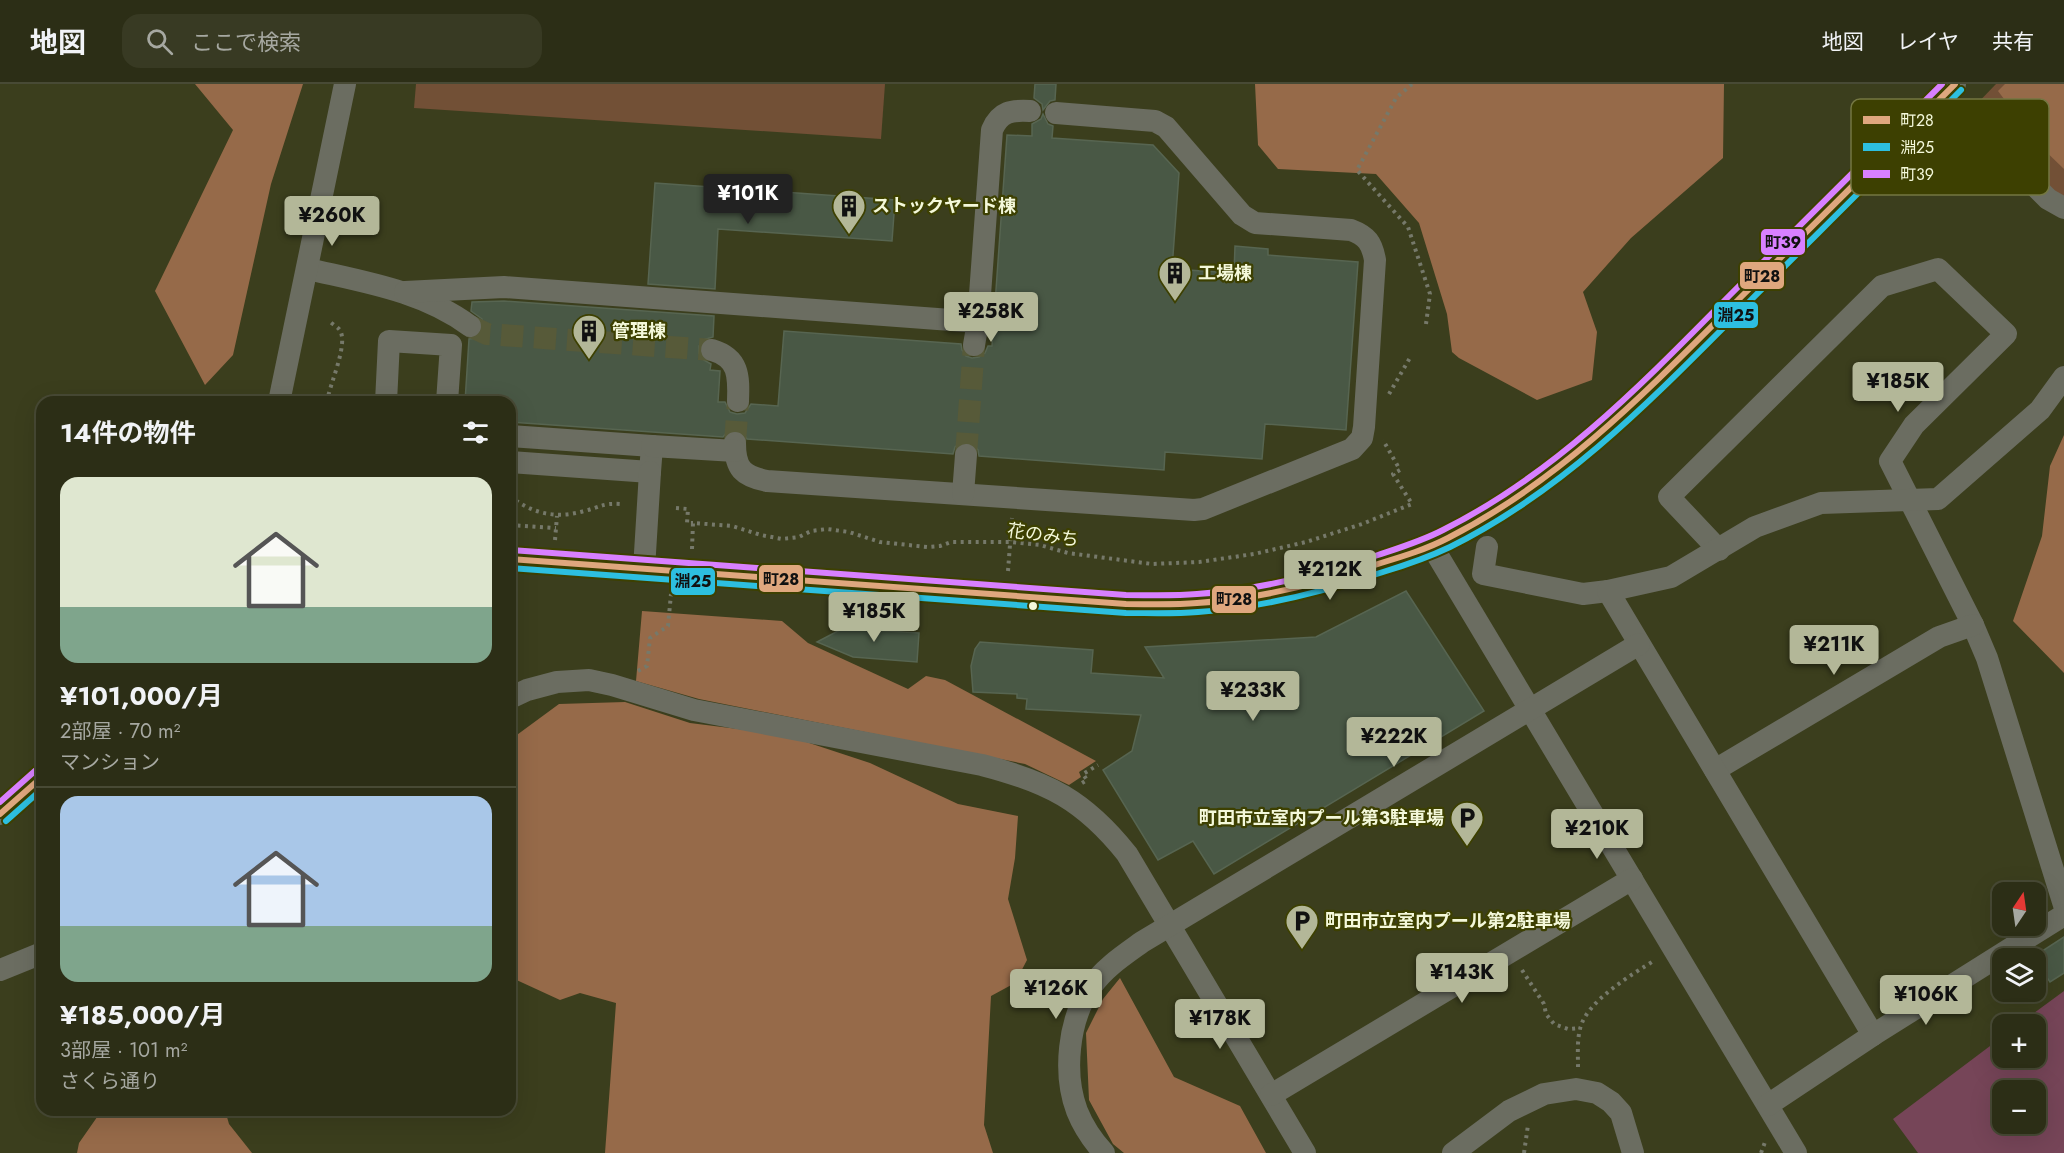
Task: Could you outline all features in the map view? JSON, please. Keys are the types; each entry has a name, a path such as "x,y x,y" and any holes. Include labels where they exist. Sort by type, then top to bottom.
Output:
{"street":[{"path":"280,396 345,84"},
{"path":"974,345 978,322 992,130 996,121 1005,112 1030,111"},
{"path":"516,436 652,446 735,447 741,470 750,477 766,481 1194,510 1203,509 1352,448 1362,438 1375,260 1372,246 1364,235 1351,230 1255,223 1242,215 1166,127 1155,121 1056,113"},
{"path":"516,559 1126,604 1175,604 1237,598 1323,582 1432,546 1494,512 1543,479 1580,450 1691,348 1851,188"},
{"path":"2044,195 2064,208"},
{"path":"308,269 405,292 451,312 470,326"},
{"path":"1719,550 1669,497 1882,286 1938,269 2006,334 1914,425 1890,461 1973,625 1987,658 2064,905"},
{"path":"405,292 504,287 978,322"},
{"path":"386,396 389,341 451,345 447,396"},
{"path":"712,350 723,353 738,373 738,401"},
{"path":"1487,547 1483,574 1583,594 1671,577 1755,527 1821,503 1938,498 2040,410 2064,377"},
{"path":"644,569 652,446"},
{"path":"963,494 966,455"},
{"path":"516,462 650,472"},
{"path":"1432,546 1796,1153"},
{"path":"1608,591 1873,1035"},
{"path":"1715,770 1939,636 1973,625"},
{"path":"1104,1153 1093,1140 1077,1111 1069,1078 1070,1046 1078,1016 1091,988 1117,959 1640,644"},
{"path":"516,695 557,682 589,680 694,710 1020,774 1070,798 1110,832 1126,854 1305,1153"},
{"path":"0,814 36,782"},
{"path":"1271,1095 1632,879"},
{"path":"1768,1105 1873,1035 2064,915"},
{"path":"0,970 36,956"},
{"path":"1453,1153 1509,1112 1544,1094 1576,1089 1597,1093 1611,1102 1621,1113 1633,1153"}],"path":[{"path":"1412,84 1396,98 1357,170 1408,227 1431,294 1426,324"},
{"path":"328,320 340,330 343,340 329,396"},
{"path":"1386,400 1411,356"},
{"name":"花のみち","path":"693,523 732,526 782,539 827,529 849,532 880,542 927,547 951,542 1010,542 1040,545 1068,553 1152,564 1199,562 1254,554 1306,542 1362,524 1412,504 1393,474 1401,470 1383,440 1384,430"},
{"path":"516,500 527,507 557,516 580,513 604,503 620,504"},
{"path":"676,508 688,509 687,523 693,523 692,549"},
{"path":"555,540 557,516"},
{"path":"516,525 556,528"},
{"path":"1008,571 1011,530"},
{"path":"637,671 648,666 650,638 668,626 671,594"},
{"path":"1576,1089 1580,1028 1588,1014 1599,1001 1625,979 1673,948"},
{"path":"1510,951 1554,1024 1568,1029 1580,1028"}],"shaded area":[{"path":"195,84 303,84 271,184 233,355 205,385 155,291 233,130"},
{"path":"416,84 885,84 881,139 414,108"},
{"path":"1255,84 1724,84 1723,158 1631,238 1583,292 1597,332 1592,380 1537,400 1452,352 1447,314 1419,223 1376,174 1278,169 1258,145"},
{"path":"1996,84 2064,84 2064,204 2049,189 2049,99 1982,99"},
{"path":"2005,84 2064,84 2064,169 2049,155 2049,99 2004,99 1998,91"},
{"path":"2064,435 2064,673 2013,621 2042,536 2050,466"},
{"path":"642,611 782,621 808,643 908,689 926,676 945,680 1096,761 1079,772 1081,777 1069,785 1025,764 699,699 636,681"},
{"path":"625,702 690,723 785,735 870,763 958,804 1018,816 1015,858 1008,899 1027,960 1015,983 991,996 984,1125 993,1153 605,1153 616,1003 580,993 560,1000 516,980 516,736 559,704"},
{"path":"1120,978 1174,1077 1240,1106 1266,1153 1124,1153 1113,1144 1089,1100 1086,1033 1103,999"},
{"path":"2064,991 2064,1153 1918,1153 1893,1119 1992,1045 1992,1068 2046,1068 2046,1014 2033,1014"},
{"path":"98,1116 227,1116 229,1124 252,1153 77,1153 79,1143"}],"building":[{"path":"1035,84 1056,84 1055,100 1050,101 1043,110 1042,104 1034,98"},
{"name":"工場棟","path":"1043,114 1048,124 1053,126 1052,138 1153,145 1179,173 1172,269 1234,273 1235,246 1268,249 1268,255 1358,262 1346,430 1265,424 1262,459 1165,452 1164,470 979,456 974,444 966,442 955,447 953,454 747,439 742,431 735,430 728,431 723,437 516,422 516,396 465,396 469,339 477,338 482,333 483,327 482,319 471,311 472,302 504,301 714,316 713,337 703,340 699,346 699,353 702,359 711,364 710,370 720,371 718,402 725,402 730,412 737,414 745,413 751,404 778,406 784,331 961,344 966,356 979,357 985,353 988,346 992,346 1007,135 1032,136 1032,124 1041,119"},
{"name":"ストックヤード棟","path":"655,183 895,200 892,241 718,229 715,289 648,284"},
{"path":"1406,591 1484,711 1214,874 1193,841 1158,860 1103,770 1132,751 1141,715 1026,709 1027,699 1017,698 1017,694 973,692 971,666 975,649 980,642 1093,650 1091,673 1164,678 1145,647 1316,637"},
{"path":"853,623 872,625 872,630 919,633 917,662 853,657 817,642"},
{"path":"2064,937 2064,973 2050,982 2046,976 2046,949"}],"tunnel":[{"path":"470,326 487,334 712,350"},
{"path":"966,455 974,345"},
{"path":"735,443 738,401"}],"transit line":[{"name":"町39","path":"1927,99 1942,84"},
{"name":"町28","path":"1940,99 1955,84"},
{"name":"淵25","path":"1952,99 1961,90"},
{"name":"町39","path":"516,550 1126,595 1188,595 1220,592 1311,575 1427,538 1485,507 1524,481 1597,424 1632,392 1851,175"},
{"name":"町28","path":"516,559 1126,604 1188,604 1221,601 1267,594 1336,577 1440,542 1490,515 1529,489 1566,461 1637,399 1851,188"},
{"name":"淵25","path":"516,568 1126,613 1189,613 1222,610 1268,603 1338,586 1400,567 1450,547 1493,524 1571,469 1644,406 1856,195"},
{"name":"町39","path":"0,802 36,770"},
{"name":"町28","path":"0,814 36,782"},
{"name":"淵25","path":"6,821 36,794"}],"place":[{"name":"ストックヤード棟","path":"849,235"},
{"name":"工場棟","path":"1175,302"},
{"name":"管理棟","path":"589,360"},
{"name":"町田市立室内プール第3駐車場","path":"1467,847"},
{"name":"町田市立室内プール第2駐車場","path":"1302,950"}]}
